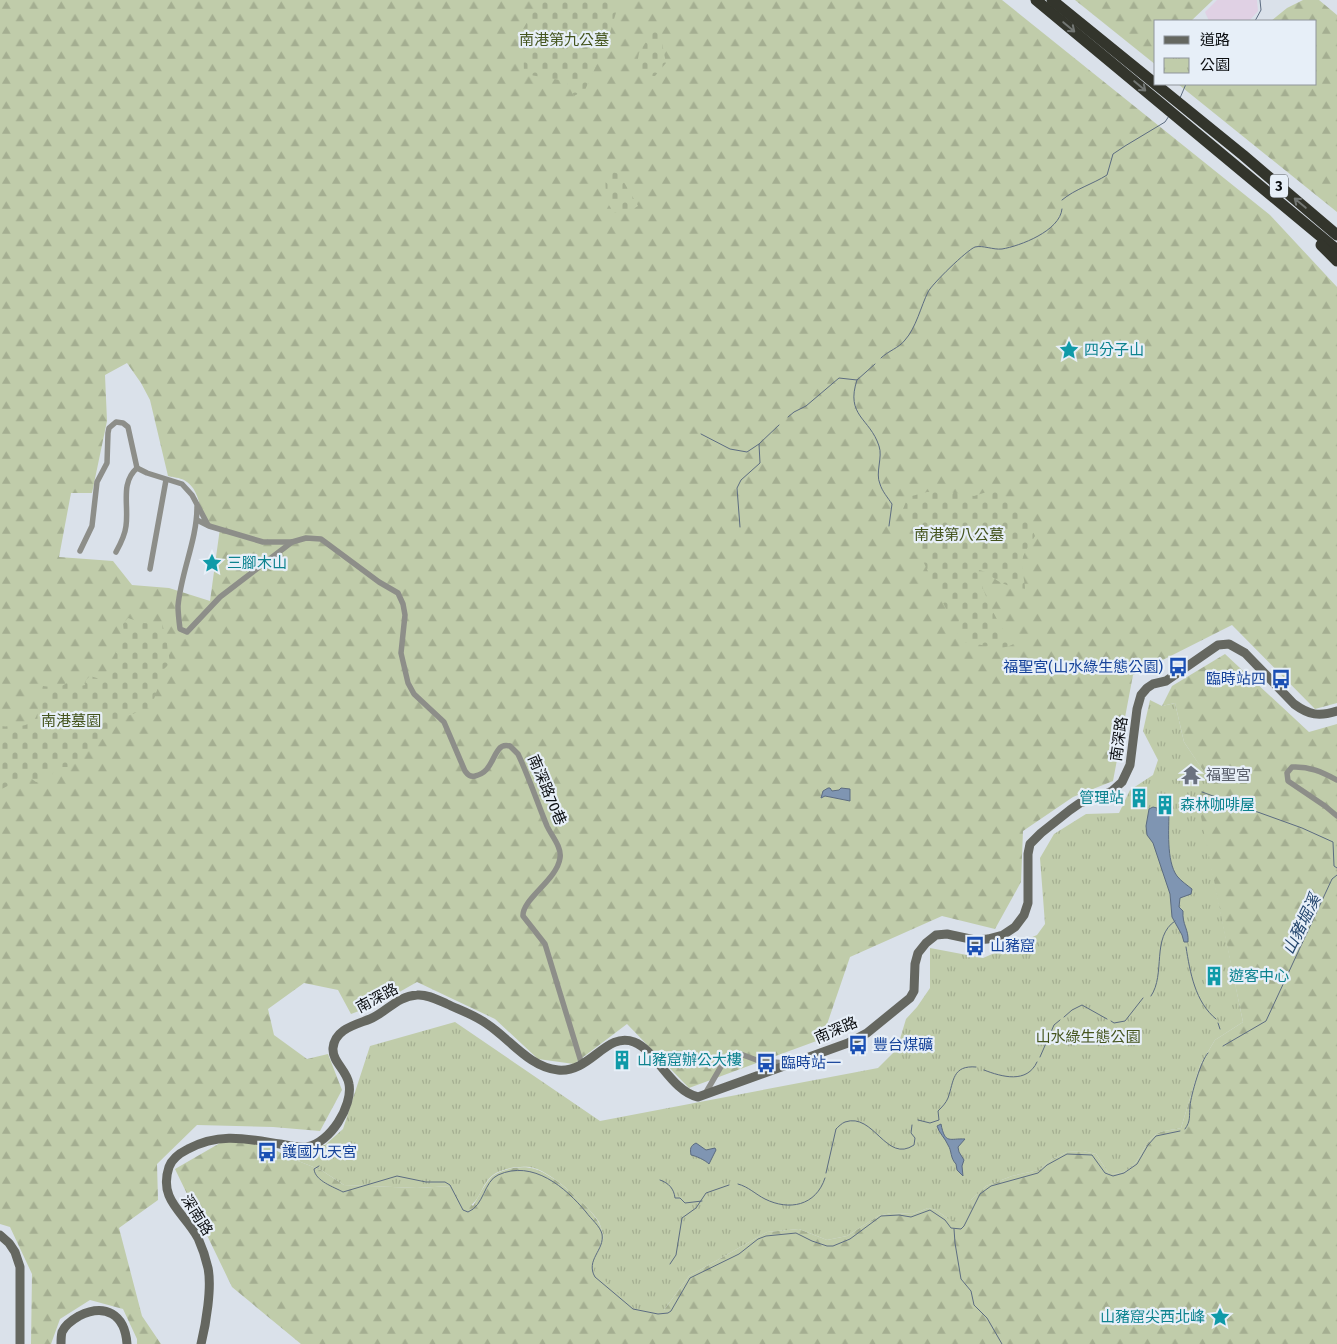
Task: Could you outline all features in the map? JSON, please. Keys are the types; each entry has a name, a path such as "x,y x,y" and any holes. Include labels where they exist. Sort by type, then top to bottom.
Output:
{"highway":[{"name":"3","path":"1036,0 1105,50"},
{"name":"3","path":"1052,0 1105,50 1217,143 1241,171 1337,250"},
{"name":"3","path":"1217,143 1243,155 1337,235"},
{"path":"1241,171 1337,261"}],"main road":[{"name":"南深路","path":"197,1145 226,1137 307,1147 326,1138 342,1116 350,1089 348,1078 334,1056 334,1041 342,1031 380,1014 395,1002 417,995 427,996 476,1017 496,1030 532,1061 558,1070 582,1065 611,1043 622,1040 633,1041 643,1048 687,1094 698,1097 858,1038 910,998 914,991 915,964 918,952 936,935 947,934 982,940 1003,935 1015,927 1024,915 1028,903 1028,854 1030,844 1041,833 1080,803 1099,798 1112,791 1122,782 1128,773 1130,765 1137,708 1141,695 1153,684 1166,681 1218,645 1229,644 1245,653 1294,704 1304,711 1313,715 1337,711"},
{"name":"深南路","path":"197,1145 175,1157 170,1164 165,1180 168,1195 198,1238 208,1266 210,1279 204,1342"},
{"path":"0,1235 15,1252 20,1267 20,1344"},
{"path":"61,1344 62,1333 71,1320 89,1311 101,1310 112,1314 120,1321 127,1344"}],"street":[{"path":"80,551 92,526 97,482 106,464 109,428 116,422 123,423 128,427 137,468"},
{"path":"137,468 166,480 182,484 192,495 209,526"},
{"path":"116,552 124,537 127,524 126,491 129,475 137,468"},
{"path":"150,569 166,480"},
{"path":"198,507 197,520 178,607 180,629 187,632 220,598 292,542"},
{"name":"南深路70巷","path":"197,520 209,526 263,542 292,542 306,538 321,539 398,593 405,610 405,627 401,653 408,682 414,694 444,722 462,766 468,775 477,775 487,770 502,746 510,746 518,754 557,844 560,857 550,878 525,906 523,910 524,916 545,944 582,1065"},
{"path":"1337,780 1318,770 1302,766 1292,767 1286,773 1288,781 1337,816"},
{"path":"704,1094 726,1058 738,1052 760,1061 791,1063"}],"shaded area":[{"path":"1217,0 1257,0 1258,11 1250,20 1209,20 1205,12"}],"green space":[{"path":"0,0 1002,0 1270,215 1337,287 1337,703 1315,709 1232,625 1133,675 1113,781 1073,797 1023,831 1021,882 995,929 942,916 850,957 822,1039 689,1088 627,1024 574,1064 538,1059 495,1019 417,982 380,1003 351,1014 338,990 304,983 268,1009 274,1035 307,1059 328,1054 342,1090 320,1131 273,1127 197,1125 157,1164 158,1200 119,1228 142,1316 161,1344 137,1344 137,1339 123,1309 90,1300 60,1319 51,1344 31,1344 32,1274 10,1227 0,1224","holes":["127,363 150,400 168,476 184,480 193,488 200,506 202,524 220,528 210,601 169,588 132,585 113,561 59,557 71,493 92,493 107,421 105,375"]},
{"name":"南港第九公墓","path":"540,0 612,0 618,6 608,39 585,90 574,96 566,81 524,74 523,29"},
{"path":"1075,0 1213,0 1192,20 1154,20 1154,63"},
{"path":"1303,0 1319,0 1337,15 1337,212 1179,85 1317,85 1317,20 1272,20 1287,8"},
{"path":"658,23 666,63 655,76 642,76 636,69 639,53"},
{"path":"605,169 619,174 638,206 624,214 613,212 606,200"},
{"name":"南港第八公墓","path":"993,490 1009,499 1019,508 1035,536 1022,561 1025,589 1012,587 979,570 984,590 996,617 1003,630 1015,643 1004,647 966,643 963,636 957,633 962,610 946,609 924,563 919,558 917,525 903,509 908,497 927,492 942,491 974,496"},
{"name":"南港墓園","path":"128,618 143,623 162,624 166,636 170,663 164,669 154,699 148,708 122,718 110,734 70,767 57,767 49,779 36,782 23,773 13,783 0,790 0,726 24,725 34,720 37,716 40,692 43,686 58,688 69,682 77,683 77,687 85,685 86,680 90,676 100,679 104,677 121,642 121,636 124,633 123,624"},
{"path":"1225,654 1309,732 1337,724 1337,1344 301,1344 232,1287 175,1169 227,1139 270,1147 288,1157 321,1170 344,1185 417,1188 452,1186 473,1206 486,1184 494,1175 514,1168 525,1167 543,1172 561,1184 579,1200 599,1223 604,1237 597,1252 664,1310 689,1276 767,1232 799,1229 827,1240 847,1236 878,1216 891,1213 913,1214 928,1208 936,1210 947,1218 986,1186 1012,1176 1039,1170 1052,1159 1067,1152 1083,1151 1096,1154 1109,1174 1127,1170 1138,1160 1149,1140 1155,1135 1164,1131 1181,1128 1200,1065 1215,1040 1243,1022 1196,797 1210,781 1184,742 1175,703 1162,706 1172,686"},
{"name":"山水綠生態公園","path":"1150,700 1162,706 1175,703 1184,742 1211,782 1197,797 1243,1022 1215,1040 1200,1065 1181,1128 1164,1131 1155,1135 1149,1140 1138,1160 1127,1170 1109,1174 1096,1154 1083,1151 1067,1152 1052,1159 1039,1170 1012,1176 986,1186 971,1200 970,1207 960,1223 947,1218 936,1210 928,1208 913,1214 891,1213 878,1216 847,1236 827,1240 799,1229 767,1232 689,1276 664,1310 634,1309 594,1270 597,1252 604,1237 599,1222 570,1191 542,1171 524,1167 513,1168 493,1175 485,1184 474,1203 464,1209 452,1186 417,1188 344,1185 321,1170 288,1157 300,1149 325,1145 343,1129 370,1046 455,1022 600,1121 878,1068 897,1049 906,1019 930,988 930,948 983,958 1037,935 1045,924 1040,858 1054,834 1086,814 1119,813 1130,790 1153,775 1158,760 1143,731"}],"water":[{"path":"828,788 832,791 841,788 850,789 850,801 825,796 821,798 823,791"},
{"path":"1157,808 1157,811 1162,814 1165,810 1169,810 1169,844 1173,870 1192,889 1191,894 1180,898 1179,907 1183,911 1188,942 1184,942 1172,917 1170,894 1153,843 1147,835 1146,826 1149,809"},
{"path":"941,1124 946,1138 965,1139 958,1147 964,1160 962,1166 963,1176 957,1170 949,1147 938,1129 937,1126"},
{"path":"696,1143 706,1150 715,1148 716,1150 709,1164 691,1155 691,1148"}],"waterway":[{"path":"1256,20 1261,10 1260,0"},
{"path":"1180,98 1186,85"},
{"path":"1062,200 1107,175 1113,154 1165,122 1169,116"},
{"path":"881,358 905,340 918,317 928,292 971,249 975,247 1002,249 1019,245 1047,231 1060,217 1062,209"},
{"path":"788,417 806,406 839,378 857,380 875,364"},
{"path":"857,380 854,402 856,409 879,446 879,480 882,489 892,504 889,526"},
{"path":"740,527 737,488 741,480 760,463 759,444 779,425"},
{"path":"701,434 730,449 747,452 759,444"},
{"path":"1202,792 1302,828 1333,842 1334,866 1337,868"},
{"name":"山豬堀溪","path":"1223,1046 1266,1021 1332,879 1337,875"},
{"name":"山豬堀溪","path":"1151,996 1158,977 1163,936 1175,921"},
{"name":"山豬堀溪","path":"1186,947 1198,995 1216,1019"},
{"name":"山豬堀溪","path":"1111,1021 1114,1023 1125,1021 1143,998"},
{"name":"山豬堀溪","path":"1064,1017 1082,1005 1107,1019"},
{"name":"山豬堀溪","path":"1040,1057 1054,1025 1060,1020"},
{"name":"山豬堀溪","path":"1218,1023 1220,1029"},
{"path":"1185,1129 1189,1121 1191,1101 1197,1078 1208,1053"},
{"name":"山豬堀溪","path":"984,1070 998,1075 1021,1076 1033,1069 1037,1062"},
{"name":"山豬堀溪","path":"918,1120 930,1123 939,1120 938,1111 947,1100 955,1075 962,1069 976,1067"},
{"name":"山豬堀溪","path":"826,1173 836,1129 844,1123 855,1121 864,1124 895,1148 904,1149 914,1145 915,1138 911,1133 912,1125"},
{"path":"319,1166 314,1169 318,1177 343,1192 397,1176 426,1182 445,1182 450,1185 463,1210 468,1212 477,1205 490,1182 498,1175 511,1171 524,1171 548,1178 578,1203 602,1234 601,1245 592,1265 595,1277 633,1309 658,1314 671,1311 690,1278 739,1254 758,1239 766,1236 796,1233 812,1241 833,1246 850,1239 881,1216 899,1215 911,1217 930,1210 945,1220 951,1228 961,1229 980,1194 991,1186 1038,1173 1047,1165 1067,1154 1092,1155 1105,1173 1113,1176 1124,1173 1137,1164 1148,1145 1156,1136 1180,1131"},
{"name":"山豬堀溪","path":"738,1184 774,1203 792,1205 808,1200 815,1195 825,1178"},
{"path":"660,1180 671,1187 675,1198 680,1198 685,1203 702,1201"},
{"name":"山豬堀溪","path":"670,1264 676,1255 682,1218 696,1208 706,1193 729,1185"},
{"path":"954,1229 961,1279 971,1291 974,1305 987,1318 1002,1344"}],"place":[{"name":"四分子山","path":"1069,350"},
{"name":"三腳木山","path":"212,563"},
{"name":"福聖宮(山水綠生態公園)","path":"1178,667"},
{"name":"臨時站四","path":"1281,679"},
{"name":"福聖宮","path":"1191,775"},
{"name":"管理站","path":"1139,798"},
{"name":"森林咖啡屋","path":"1165,805"},
{"name":"山豬窟","path":"975,946"},
{"name":"遊客中心","path":"1214,976"},
{"name":"豐台煤礦","path":"858,1045"},
{"name":"山豬窟辦公大樓","path":"622,1060"},
{"name":"臨時站一","path":"766,1063"},
{"name":"護國九天宮","path":"267,1152"},
{"name":"山豬窟尖西北峰","path":"1220,1317"}]}
